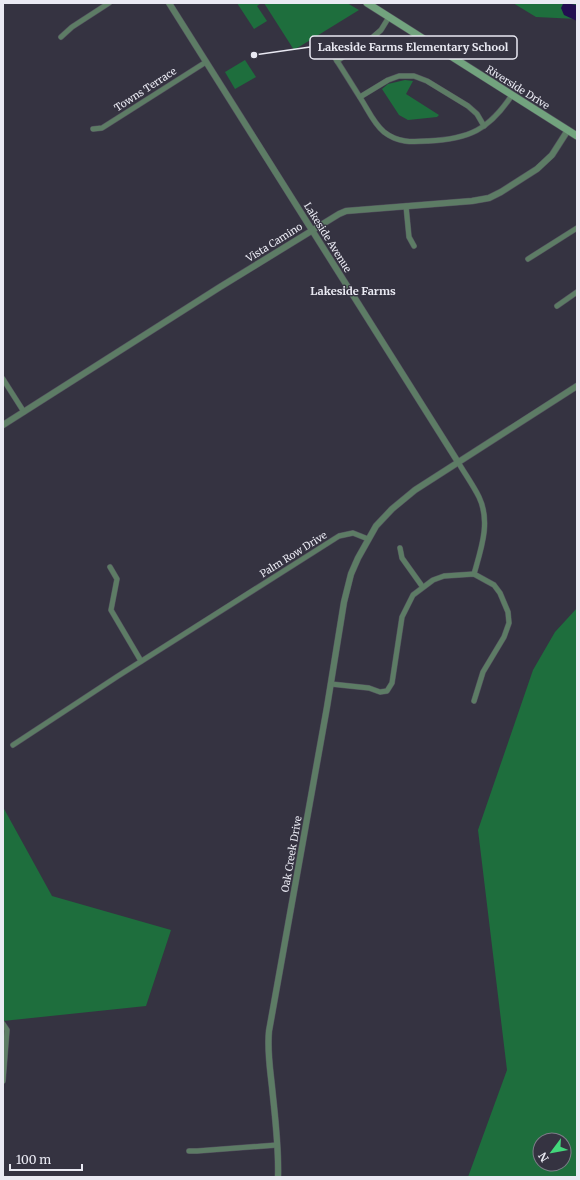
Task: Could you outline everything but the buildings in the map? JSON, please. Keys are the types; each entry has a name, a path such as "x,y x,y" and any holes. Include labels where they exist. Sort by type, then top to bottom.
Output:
{"main road":[{"name":"Riverside Drive","path":"366,3 577,136"}],"street":[{"path":"61,37 72,26 109,3"},
{"name":"Lakeside Avenue","path":"169,3 479,497 484,510 485,526 484,537 474,574"},
{"path":"337,61 373,37 381,30 389,17"},
{"path":"330,50 380,128 390,136 405,142 451,139 465,135 484,126 499,113 512,95"},
{"name":"Towns Terrace","path":"93,129 102,128 206,62"},
{"path":"360,97 393,78 404,76 419,77 468,106 477,114 484,126"},
{"name":"Vista Camino","path":"3,425 220,286 311,230 346,211 472,201 489,198 501,192 543,164 552,155 568,130"},
{"path":"406,206 409,237 414,246"},
{"path":"528,259 577,228"},
{"path":"557,306 577,292"},
{"path":"3,379 24,412"},
{"path":"368,539 383,518 400,501 414,490 577,386"},
{"name":"Palm Row Drive","path":"13,745 141,661 339,536 353,533 368,539"},
{"name":"Oak Creek Drive","path":"278,1177 277,1145 268,1051 269,1031 331,684 344,602 351,574 368,539"},
{"path":"400,548 402,558 422,586"},
{"path":"110,566 117,579 112,610 141,661"},
{"path":"331,684 369,688 380,692 388,689 392,683 402,617 412,595 422,586 444,576 474,574 494,585 500,593 508,612 509,623 504,637 483,672 474,701"},
{"path":"3,1024 7,1030 3,1081"},
{"path":"190,1151 277,1145"}],"green space":[{"path":"237,3 261,3 257,6 267,21 254,29"},
{"path":"264,3 347,3 359,10 294,50"},
{"path":"513,3 577,3 577,19 536,17"},
{"path":"245,60 256,77 235,89 225,72"},
{"path":"405,80 413,81 406,94 439,115 437,117 408,120 399,115 382,89 388,84"},
{"path":"577,608 577,1177 468,1177 507,1070 478,830 533,670 555,632"},
{"path":"3,807 52,896 171,930 146,1006 3,1021"}],"shaded area":[{"path":"565,3 577,5 577,21 564,15 561,8"}],"place":[{"name":"Lakeside Farms Elementary School","path":"254,55"}],"district":[{"name":"Lakeside Farms","path":"353,291"}]}
